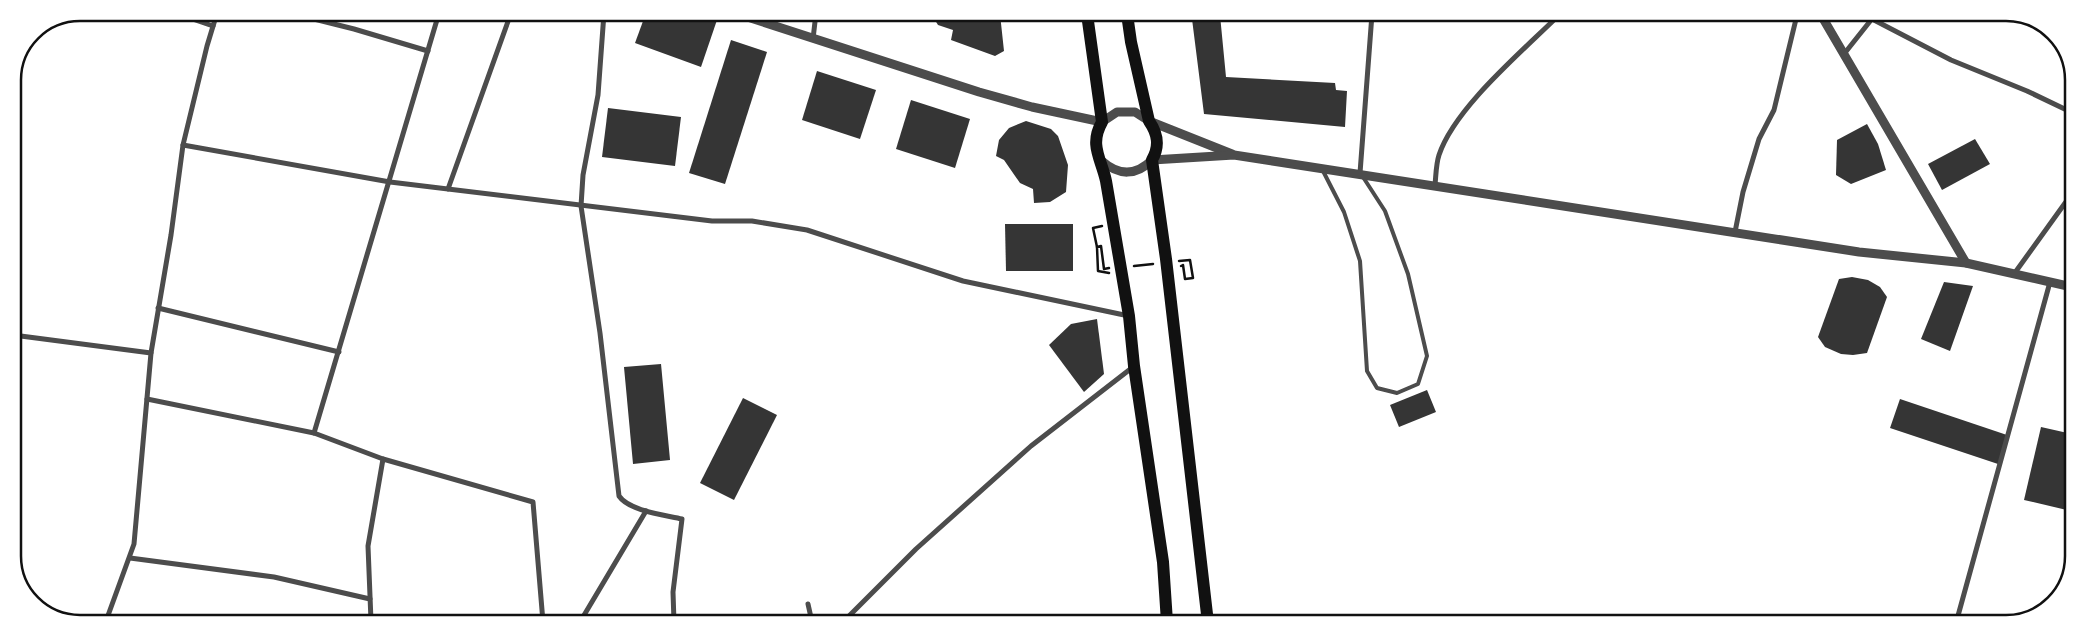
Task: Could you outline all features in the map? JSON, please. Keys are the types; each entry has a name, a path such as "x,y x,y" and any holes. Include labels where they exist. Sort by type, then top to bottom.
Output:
{"highway":[{"path":"1087,21 1102,122 1097,131 1095,141 1102,161 1129,316 1134,366 1163,562 1167,615"},
{"path":"1128,21 1149,121 1155,130 1157,140 1152,160 1166,259 1207,615"}],"street":[{"path":"198,21 213,26"},
{"path":"108,615 134,544 151,353 171,235 183,145 215,21"},
{"path":"322,21 428,51"},
{"path":"314,433 437,21"},
{"path":"448,188 508,21"},
{"path":"603,21 598,95 583,175 581,206 600,333 619,496 627,504 646,511 682,518 672,592 674,615"},
{"path":"758,21 979,92 1032,107 1102,122 1117,112 1126,111 1142,115 1149,121 1234,155"},
{"path":"813,39 815,21"},
{"path":"1360,174 1371,21"},
{"path":"1434,185 1439,156 1455,125 1480,93 1553,21"},
{"path":"1735,232 1743,192 1759,140 1774,110 1796,21"},
{"path":"1825,21 1966,263"},
{"path":"1844,54 1871,21"},
{"path":"1881,21 1952,60 2028,91 2065,109"},
{"path":"183,145 390,182 712,221 752,221 807,230 963,281 1129,316"},
{"path":"1102,161 1110,168 1130,173 1144,167 1152,160 1234,155 1859,252 1966,263 2065,285"},
{"path":"2014,274 2065,203"},
{"path":"1958,615 2050,282"},
{"path":"158,308 339,352"},
{"path":"21,336 151,353"},
{"path":"850,615 916,548 1031,446 1134,366"},
{"path":"147,399 314,433 383,459 533,502 542,615"},
{"path":"370,615 368,546 383,459"},
{"path":"584,615 646,511"},
{"path":"130,558 274,577 370,599"},
{"path":"808,604 810,615"}],"lane":[{"path":"1322,169 1344,212 1360,261 1367,371 1377,388 1397,393 1418,384 1427,356 1408,274 1385,210 1360,174"}],"path":[{"path":"1093,228 1097,247 1098,271"},
{"path":"1097,247 1101,246 1104,269 1114,268"},
{"path":"1171,262 1190,260 1193,278 1185,279 1183,266"},
{"path":"1133,266 1162,263"}],"building":[{"path":"643,21 717,21 701,67 635,43"},
{"path":"936,21 1001,21 1004,51 995,56 951,40 953,30 938,25"},
{"path":"1192,21 1221,21 1226,77 1335,83 1336,90 1347,91 1345,127 1204,114"},
{"path":"731,40 767,52 725,184 689,173"},
{"path":"817,71 876,90 860,139 802,120"},
{"path":"911,100 970,119 955,168 896,149"},
{"path":"608,108 681,117 675,166 602,157"},
{"path":"1026,121 1051,129 1058,136 1068,165 1066,192 1050,202 1034,203 1033,189 1020,183 1004,160 996,156 999,140 1009,128"},
{"path":"1867,124 1878,144 1886,170 1851,184 1836,175 1837,140"},
{"path":"1975,139 1990,164 1942,190 1928,164"},
{"path":"1005,224 1073,224 1073,271 1006,271"},
{"path":"1852,277 1868,280 1880,287 1887,297 1867,353 1853,355 1841,354 1825,347 1818,337 1839,279"},
{"path":"1944,282 1973,286 1950,351 1921,339"},
{"path":"1097,319 1104,374 1084,392 1049,345 1071,324"},
{"path":"661,364 670,460 633,464 624,367"},
{"path":"1427,390 1436,412 1399,427 1390,405"},
{"path":"743,398 777,415 734,500 700,483"},
{"path":"1900,399 2007,435 1998,464 1890,428"},
{"path":"2041,427 2065,432 2065,510 2024,500"}]}
